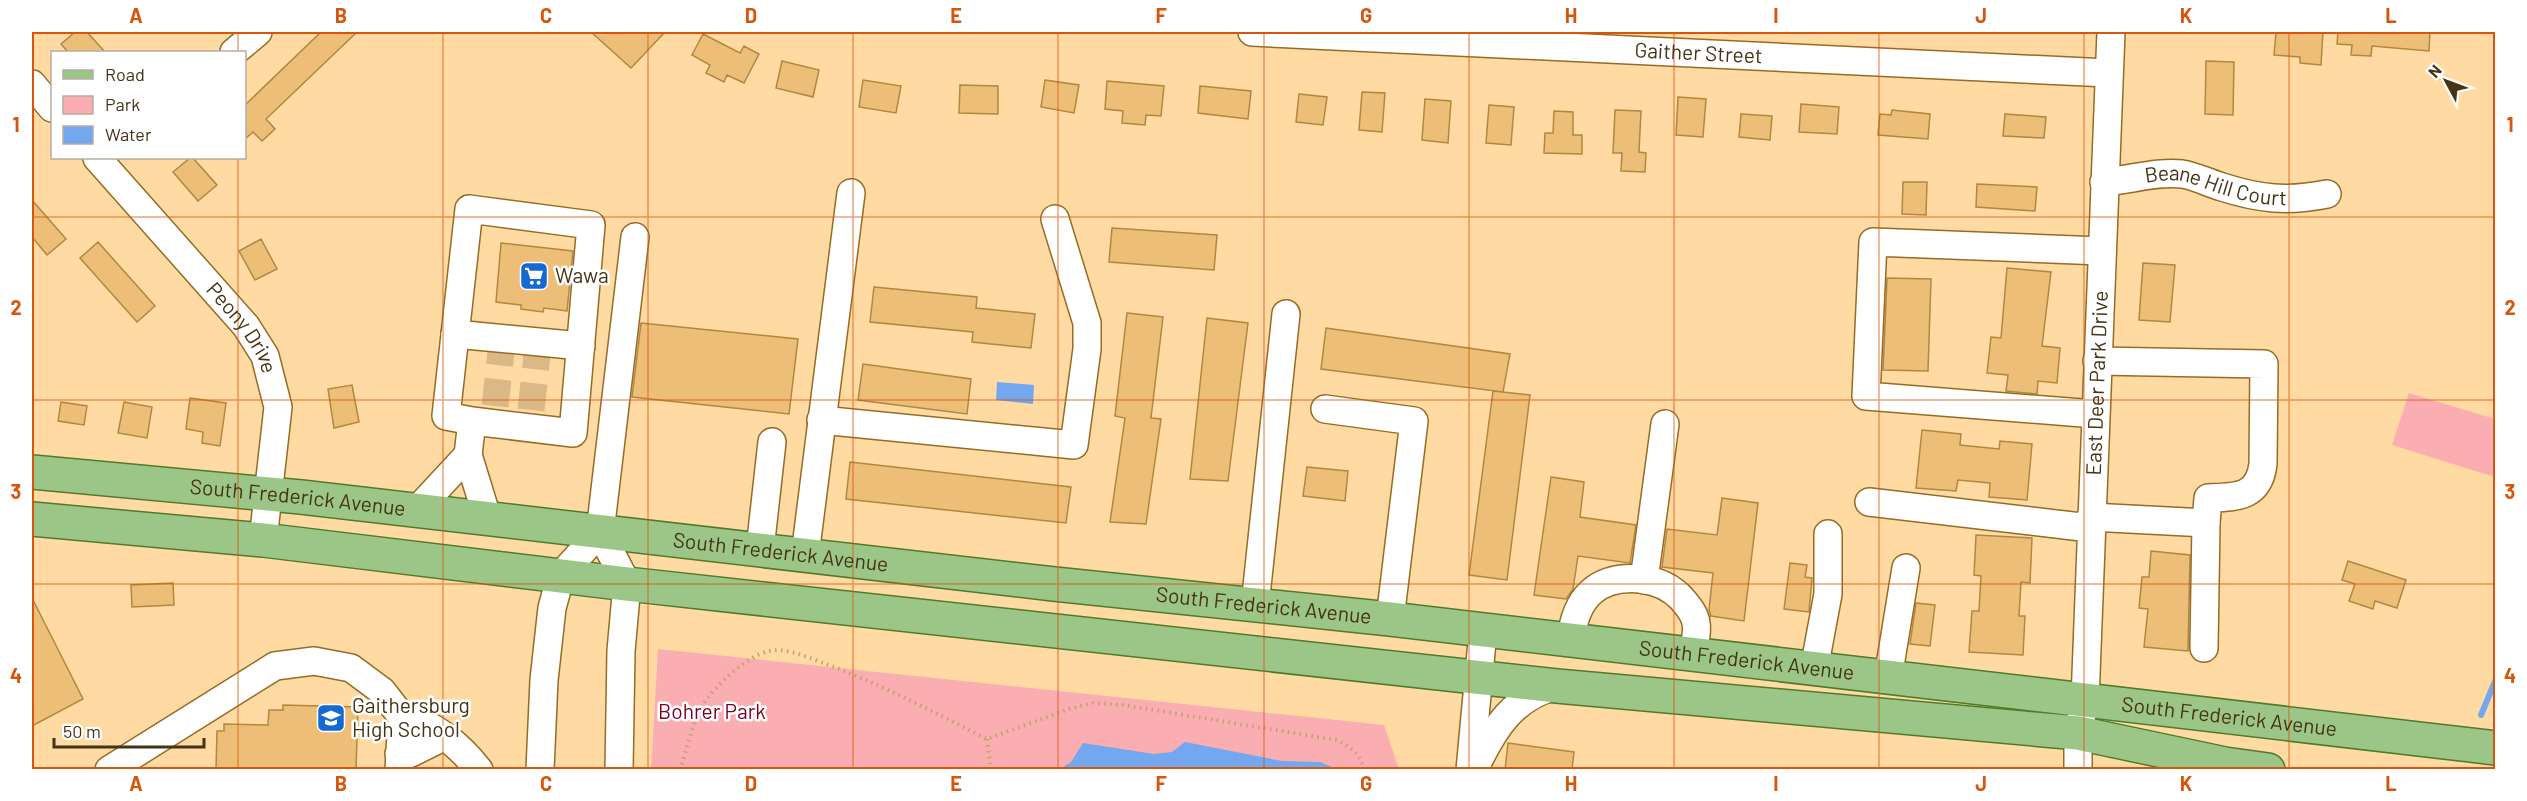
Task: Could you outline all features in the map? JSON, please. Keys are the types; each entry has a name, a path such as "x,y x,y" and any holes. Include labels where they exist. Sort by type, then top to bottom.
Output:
{"main road":[{"name":"South Frederick Avenue","path":"32,472 268,494 1390,619 2496,748"},
{"name":"South Frederick Avenue","path":"32,519 263,540 561,574 627,584 1557,686 2078,733 2225,764 2268,770"}],"street":[{"path":"235,51 258,32"},
{"name":"Gaither Street","path":"1252,32 2108,73"},
{"name":"East Deer Park Drive","path":"2078,770 2078,733 2085,700 2111,32"},
{"path":"32,84 51,107"},
{"name":"Peony Drive","path":"106,161 246,326 265,356 278,407 263,540"},
{"name":"Beane Hill Court","path":"2104,182 2138,179 2162,173 2185,174 2246,194 2280,200 2327,194"},
{"path":"805,555 851,193"},
{"path":"573,433 591,225 469,209 446,417 486,416 530,419 573,433 611,438"},
{"path":"821,420 1074,445 1087,349 1087,323 1055,219"},
{"path":"619,770 621,651 627,584 600,532 635,237"},
{"path":"2095,414 1866,396 1873,242 2102,251"},
{"path":"1255,605 1286,315"},
{"path":"455,334 502,345 538,349 581,346"},
{"path":"2097,361 2264,364 2261,478 2253,489 2240,496 2208,498 2204,648"},
{"path":"1325,409 1413,421 1390,619"},
{"path":"416,511 468,455 486,416"},
{"path":"1644,580 1665,424"},
{"path":"760,549 772,442"},
{"path":"468,455 488,520"},
{"path":"1869,502 2091,523 2206,523"},
{"path":"540,770 545,669 552,608 561,574 600,532"},
{"path":"1814,669 1828,594 1828,534"},
{"path":"1888,678 1905,568"},
{"path":"1571,640 1573,622 1577,612 1595,589 1616,579 1644,580 1668,587 1678,595 1693,614 1697,625 1693,655"},
{"path":"1470,770 1483,631"},
{"path":"109,770 275,666 315,662 351,668 382,691 402,717 435,730 464,751 479,770"},
{"path":"1475,770 1502,719 1510,710 1533,694 1557,686"},
{"path":"399,762 402,717"},
{"path":"399,762 411,753 443,737"}],"path":[{"path":"680,770 703,705 713,691 739,666 768,651 800,655 876,682 987,739 1069,709 1094,703 1124,705 1336,740 1351,746 1361,758 1365,770"},
{"path":"987,739 991,770"}],"green space":[{"path":"2409,393 2495,419 2495,477 2392,445"},
{"name":"Bohrer Park","path":"658,649 1384,725 1399,769 651,770"}],"water":[{"path":"997,382 1034,385 1033,404 996,400"},
{"path":"1185,742 1282,761 1320,762 1337,769 1060,769 1071,762 1083,743 1154,754 1172,752"}],"building":[{"path":"75,32 87,32 104,51 67,51 61,44"},
{"path":"321,32 357,32 266,119 275,129 262,141 253,132 246,138 246,104"},
{"path":"591,32 665,32 631,68"},
{"path":"2276,32 2323,32 2321,65 2300,63 2300,57 2274,55"},
{"path":"2338,32 2430,32 2429,51 2372,46 2371,56 2351,55 2352,45 2337,44"},
{"path":"703,34 740,53 744,46 759,54 744,83 727,75 724,82 706,73 710,65 692,55"},
{"path":"782,61 819,70 813,97 776,88"},
{"path":"2206,61 2234,62 2233,115 2205,114"},
{"path":"863,80 901,86 896,113 859,107"},
{"path":"1045,80 1079,85 1074,113 1041,107"},
{"path":"1107,81 1164,86 1161,116 1146,115 1145,125 1122,123 1123,111 1105,109"},
{"path":"960,85 998,86 998,114 959,113"},
{"path":"1200,86 1251,91 1248,119 1198,113"},
{"path":"1362,92 1385,93 1382,132 1359,130"},
{"path":"1299,94 1327,97 1323,125 1296,122"},
{"path":"1678,97 1706,99 1703,137 1676,135"},
{"path":"1425,99 1451,101 1448,143 1422,140"},
{"path":"1801,104 1839,107 1837,134 1799,132"},
{"path":"1489,105 1514,107 1511,145 1486,143"},
{"path":"1615,110 1641,111 1639,152 1646,153 1645,172 1621,171 1622,153 1613,153"},
{"path":"1892,110 1930,114 1928,139 1878,135 1880,114 1891,115"},
{"path":"1554,111 1573,112 1573,135 1582,135 1582,154 1544,153 1545,133 1553,133"},
{"path":"1741,114 1772,116 1770,140 1739,137"},
{"path":"2005,114 2046,117 2044,138 2003,136"},
{"path":"189,159 194,159 217,185 198,201 173,172"},
{"path":"1903,182 1927,182 1926,215 1902,214"},
{"path":"1977,184 2037,187 2035,211 1976,207"},
{"path":"32,200 66,239 47,255 32,237"},
{"path":"1112,228 1217,235 1214,270 1109,262"},
{"path":"261,239 277,269 255,280 239,251"},
{"path":"98,242 155,306 137,322 80,258"},
{"name":"Wawa","path":"501,243 573,251 567,311 544,308 543,312 521,309 521,305 496,302"},
{"path":"2143,263 2175,265 2170,322 2139,320"},
{"path":"2007,268 2051,272 2042,346 2060,348 2057,383 2038,381 2037,394 2006,391 2008,375 1987,373 1991,337 2001,338"},
{"path":"1887,278 1931,279 1928,371 1883,370"},
{"path":"874,287 977,297 976,308 1035,314 1031,348 972,342 973,332 870,322"},
{"path":"1127,313 1163,317 1151,418 1161,419 1146,524 1110,522 1125,418 1115,416"},
{"path":"1207,318 1248,323 1228,481 1190,479"},
{"path":"641,323 798,339 789,414 632,397"},
{"path":"1326,328 1510,354 1503,392 1321,369"},
{"path":"863,364 971,379 967,414 858,400"},
{"path":"352,385 359,422 334,428 328,389"},
{"path":"1493,391 1530,395 1507,580 1469,575"},
{"path":"190,398 226,403 220,446 202,443 203,432 186,429"},
{"path":"61,402 87,406 84,425 58,421"},
{"path":"124,402 152,407 147,438 118,433"},
{"path":"1922,430 1961,434 1960,445 1999,449 2000,441 2032,444 2027,500 1989,497 1990,483 1958,480 1956,491 1916,488"},
{"path":"850,462 1071,487 1066,523 846,499"},
{"path":"1307,467 1348,471 1345,501 1303,496"},
{"path":"1551,477 1584,482 1580,517 1636,525 1630,563 1578,556 1573,589 1566,599 1534,595"},
{"path":"1722,498 1758,503 1744,621 1711,616 1709,610 1713,573 1662,567 1667,529 1717,535"},
{"path":"1976,535 2032,538 2030,583 2021,582 2019,616 2025,616 2023,655 1969,652 1972,611 1979,611 1981,576 1974,575"},
{"path":"2151,551 2190,555 2188,651 2144,647 2148,609 2139,608 2142,577 2149,577"},
{"path":"2348,561 2406,580 2397,608 2375,601 2373,609 2349,601 2355,584 2342,580"},
{"path":"1790,563 1807,565 1805,577 1812,578 1809,612 1784,609"},
{"path":"173,583 174,605 132,607 131,585"},
{"path":"32,598 83,699 32,726"},
{"path":"1916,603 1935,605 1930,646 1910,644"},
{"path":"283,705 358,707 356,770 216,770 217,731 224,731 224,724 268,725 269,710 283,710"},
{"path":"1508,743 1574,752 1572,770 1505,770"}],"waterway":[{"path":"2481,715 2496,679"}],"tunnel":[{"path":"495,406 501,352"},
{"path":"531,410 537,356"}],"place":[{"name":"Wawa","path":"534,276"},
{"name":"Gaithersburg High School","path":"331,718"}]}
